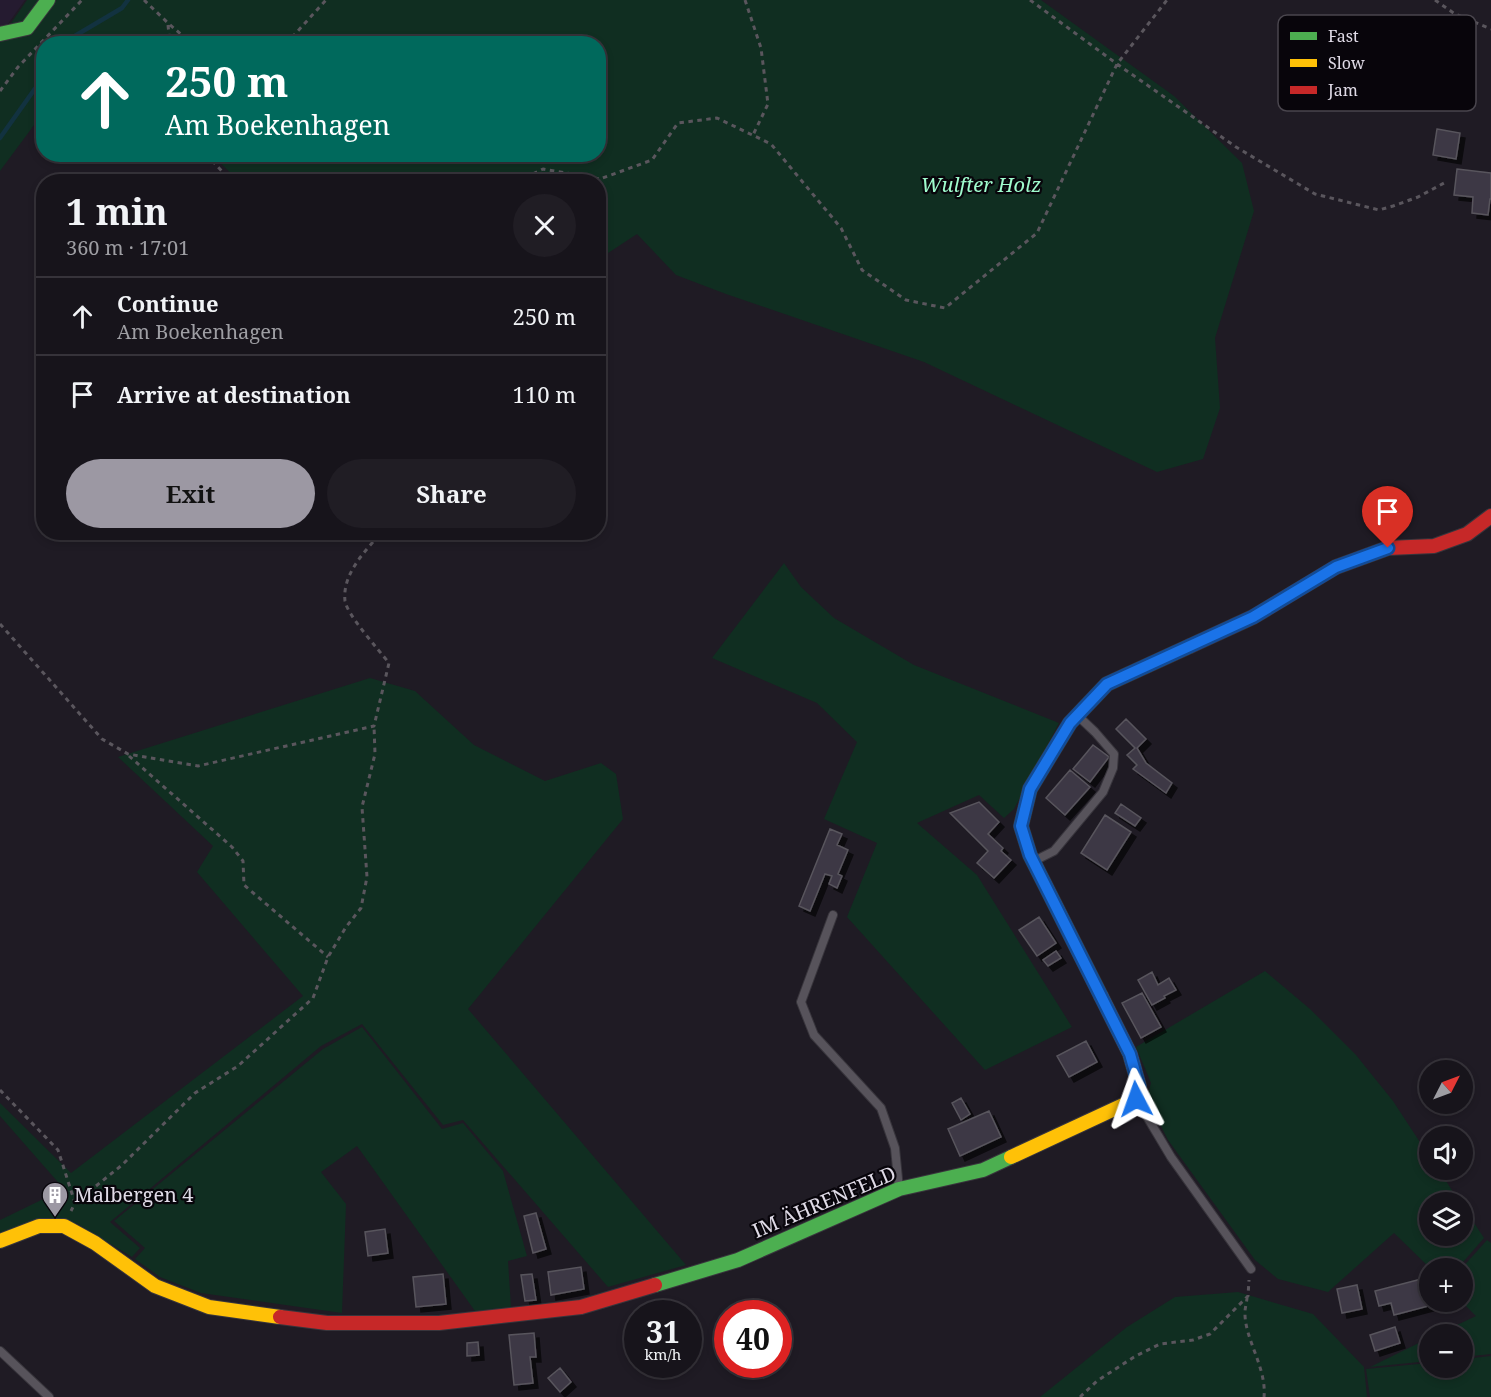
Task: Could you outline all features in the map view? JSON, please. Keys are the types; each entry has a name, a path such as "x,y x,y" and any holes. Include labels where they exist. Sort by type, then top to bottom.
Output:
{"street":[{"path":"0,34 27,28 48,0"},
{"path":"1136,1099 1139,1086 1130,1054 1033,861 1021,826 1030,789 1070,723 1107,684 1253,617 1336,567 1388,548 1434,546 1467,534 1491,516"},
{"name":"IM ÄHRENFELD","path":"64,1226 94,1243 155,1286 209,1307 327,1323 439,1323 581,1307 738,1260 899,1189 983,1170 1136,1099"},
{"path":"0,1241 39,1226 64,1226"}],"lane":[{"path":"1033,861 1054,851 1073,829 1103,792 1113,768 1114,754 1077,716"},
{"path":"833,915 801,1002 814,1035 880,1108 895,1148 899,1189"},
{"path":"1136,1099 1170,1157 1251,1269"},
{"path":"0,1351 49,1397"}],"path":[{"path":"48,36 82,0"},
{"path":"144,0 183,36"},
{"path":"293,36 326,0"},
{"path":"745,0 761,48 768,104 753,135"},
{"path":"1030,0 1236,147 1315,194 1379,210 1418,197 1444,183"},
{"path":"606,177 651,160 678,123 717,118 771,144 841,228 862,270 906,300 945,308 1037,233 1117,64 1167,0"},
{"path":"1435,0 1457,15"},
{"path":"168,23 169,36"},
{"path":"1476,23 1491,29"},
{"path":"0,91 36,48"},
{"path":"213,162 225,174"},
{"path":"533,174 543,169 572,174"},
{"path":"64,1226 75,1203 122,1165 195,1093 238,1066 314,998 328,957 346,927 361,908 367,877 362,807 375,754 374,726 389,663 354,619 345,603 348,578 362,553 374,540"},
{"path":"0,624 102,739 128,754 232,847 243,861 244,885 328,957"},
{"path":"128,754 198,766 374,726"},
{"path":"0,1090 58,1150 75,1203"},
{"path":"1251,1269 1245,1313 1261,1371 1264,1397"},
{"path":"1080,1397 1097,1381 1134,1357 1160,1344 1193,1340 1210,1334 1248,1296"}],"shaded area":[{"path":"0,0 25,0 0,35"}],"green space":[{"name":"Wulfter Holz","path":"27,0 1041,0 1174,96 1242,163 1254,211 1215,338 1220,408 1203,459 1157,472 924,362 676,275 637,234 606,254 606,174 232,174 219,162 606,162 606,36 36,36 36,122 0,171 0,39"},
{"path":"784,563 801,587 834,618 914,665 1059,723 1014,809 1004,818 979,795 917,823 977,875 1072,1027 985,1070 847,917 877,843 824,819 857,742 817,703 712,658"},
{"path":"370,678 415,691 474,745 545,781 601,763 616,774 623,819 468,1009 686,1265 608,1287 463,1120 443,1125 362,1024 321,1046 110,1222 140,1248 132,1257 76,1223 0,1233 0,1220 64,1189 0,1116 0,1103 71,1173 303,996 197,872 213,846 118,757"},
{"path":"1265,971 1310,1009 1356,1055 1393,1101 1419,1141 1419,1180 1445,1180 1453,1192 1419,1192 1419,1246 1473,1246 1473,1221 1484,1238 1467,1258 1420,1258 1394,1233 1328,1292 1278,1279 1255,1260 1168,1140 1147,1098 1151,1083 1136,1047"},
{"path":"362,1027 442,1129 463,1123 503,1171 527,1256 508,1261 511,1307 475,1311 357,1146 321,1172 346,1204 342,1313 201,1293 160,1277 135,1259 145,1248 114,1221 323,1049"},
{"path":"1487,1240 1491,1243 1491,1354 1473,1356 1473,1324 1459,1324 1476,1316 1472,1312 1473,1258 1471,1258"},
{"path":"1238,1292 1313,1314 1364,1367 1367,1397 1040,1397 1127,1327 1175,1297"},
{"path":"1419,1343 1419,1362 1370,1367"},
{"path":"1491,1356 1491,1397 1370,1397 1366,1369 1419,1364 1419,1378 1473,1378 1473,1358"}],"building":[{"path":"1437,129 1460,133 1456,159 1433,155"},
{"path":"1457,169 1491,173 1491,199 1488,215 1472,213 1473,197 1454,195"},
{"path":"1126,719 1146,739 1137,748 1146,763 1172,783 1166,793 1133,769 1137,765 1127,755 1135,748 1116,729"},
{"path":"1093,745 1109,757 1090,782 1073,769"},
{"path":"1070,770 1090,787 1065,815 1046,798"},
{"path":"979,802 999,822 988,834 1003,848 1001,851 1011,860 994,878 977,863 988,851 950,813"},
{"path":"1121,804 1141,818 1135,826 1115,813"},
{"path":"1105,815 1131,832 1107,870 1081,853"},
{"path":"830,829 842,834 837,845 848,850 838,874 842,876 837,888 829,884 832,876 825,874 810,911 799,906"},
{"path":"1039,917 1056,943 1037,956 1019,930"},
{"path":"1056,951 1061,958 1048,966 1043,960"},
{"path":"1152,972 1158,985 1169,978 1176,990 1152,1005 1138,980"},
{"path":"1142,993 1161,1027 1141,1038 1122,1003"},
{"path":"1086,1041 1097,1062 1069,1077 1057,1056"},
{"path":"961,1098 970,1114 961,1120 952,1103"},
{"path":"989,1111 1001,1137 960,1156 948,1129"},
{"path":"536,1213 546,1249 533,1253 524,1216"},
{"path":"385,1229 388,1253 368,1256 365,1232"},
{"path":"581,1267 584,1289 551,1295 548,1272"},
{"path":"443,1274 446,1304 416,1307 413,1277"},
{"path":"532,1274 536,1300 525,1301 521,1275"},
{"path":"1419,1280 1419,1308 1394,1315 1391,1303 1379,1306 1375,1291"},
{"path":"1357,1285 1362,1309 1342,1313 1337,1289"},
{"path":"1395,1327 1400,1343 1375,1351 1370,1335"},
{"path":"534,1333 536,1357 530,1357 533,1383 514,1385 509,1335"},
{"path":"478,1342 479,1355 467,1356 467,1343"},
{"path":"560,1368 571,1382 560,1392 548,1378"}],"waterway":[{"path":"75,36 122,8 128,0"},
{"path":"0,138 36,87"}],"traffic: fast":[{"path":"0,34 27,28 48,0"},
{"path":"1101,996 1030,855 1021,826 1030,789 1070,723 1107,684 1190,646"},
{"path":"655,1285 738,1260 899,1189 983,1170 1011,1157"}],"traffic: slow":[{"path":"1011,1157 1136,1099 1139,1086 1130,1054 1101,996"},
{"path":"0,1241 39,1226 64,1226 95,1243 155,1286 209,1307 280,1317"}],"traffic: jam":[{"path":"1190,646 1253,617 1336,567 1388,548 1434,546 1467,534 1491,516"},
{"path":"280,1317 327,1323 439,1323 581,1307 655,1285"}],"place":[{"name":"Malbergen 4","path":"55,1218"}],"route":[{"path":"1136,1099 1139,1086 1130,1054 1030,855 1021,826 1030,789 1070,723 1107,684 1253,617 1336,567 1388,548"}]}
